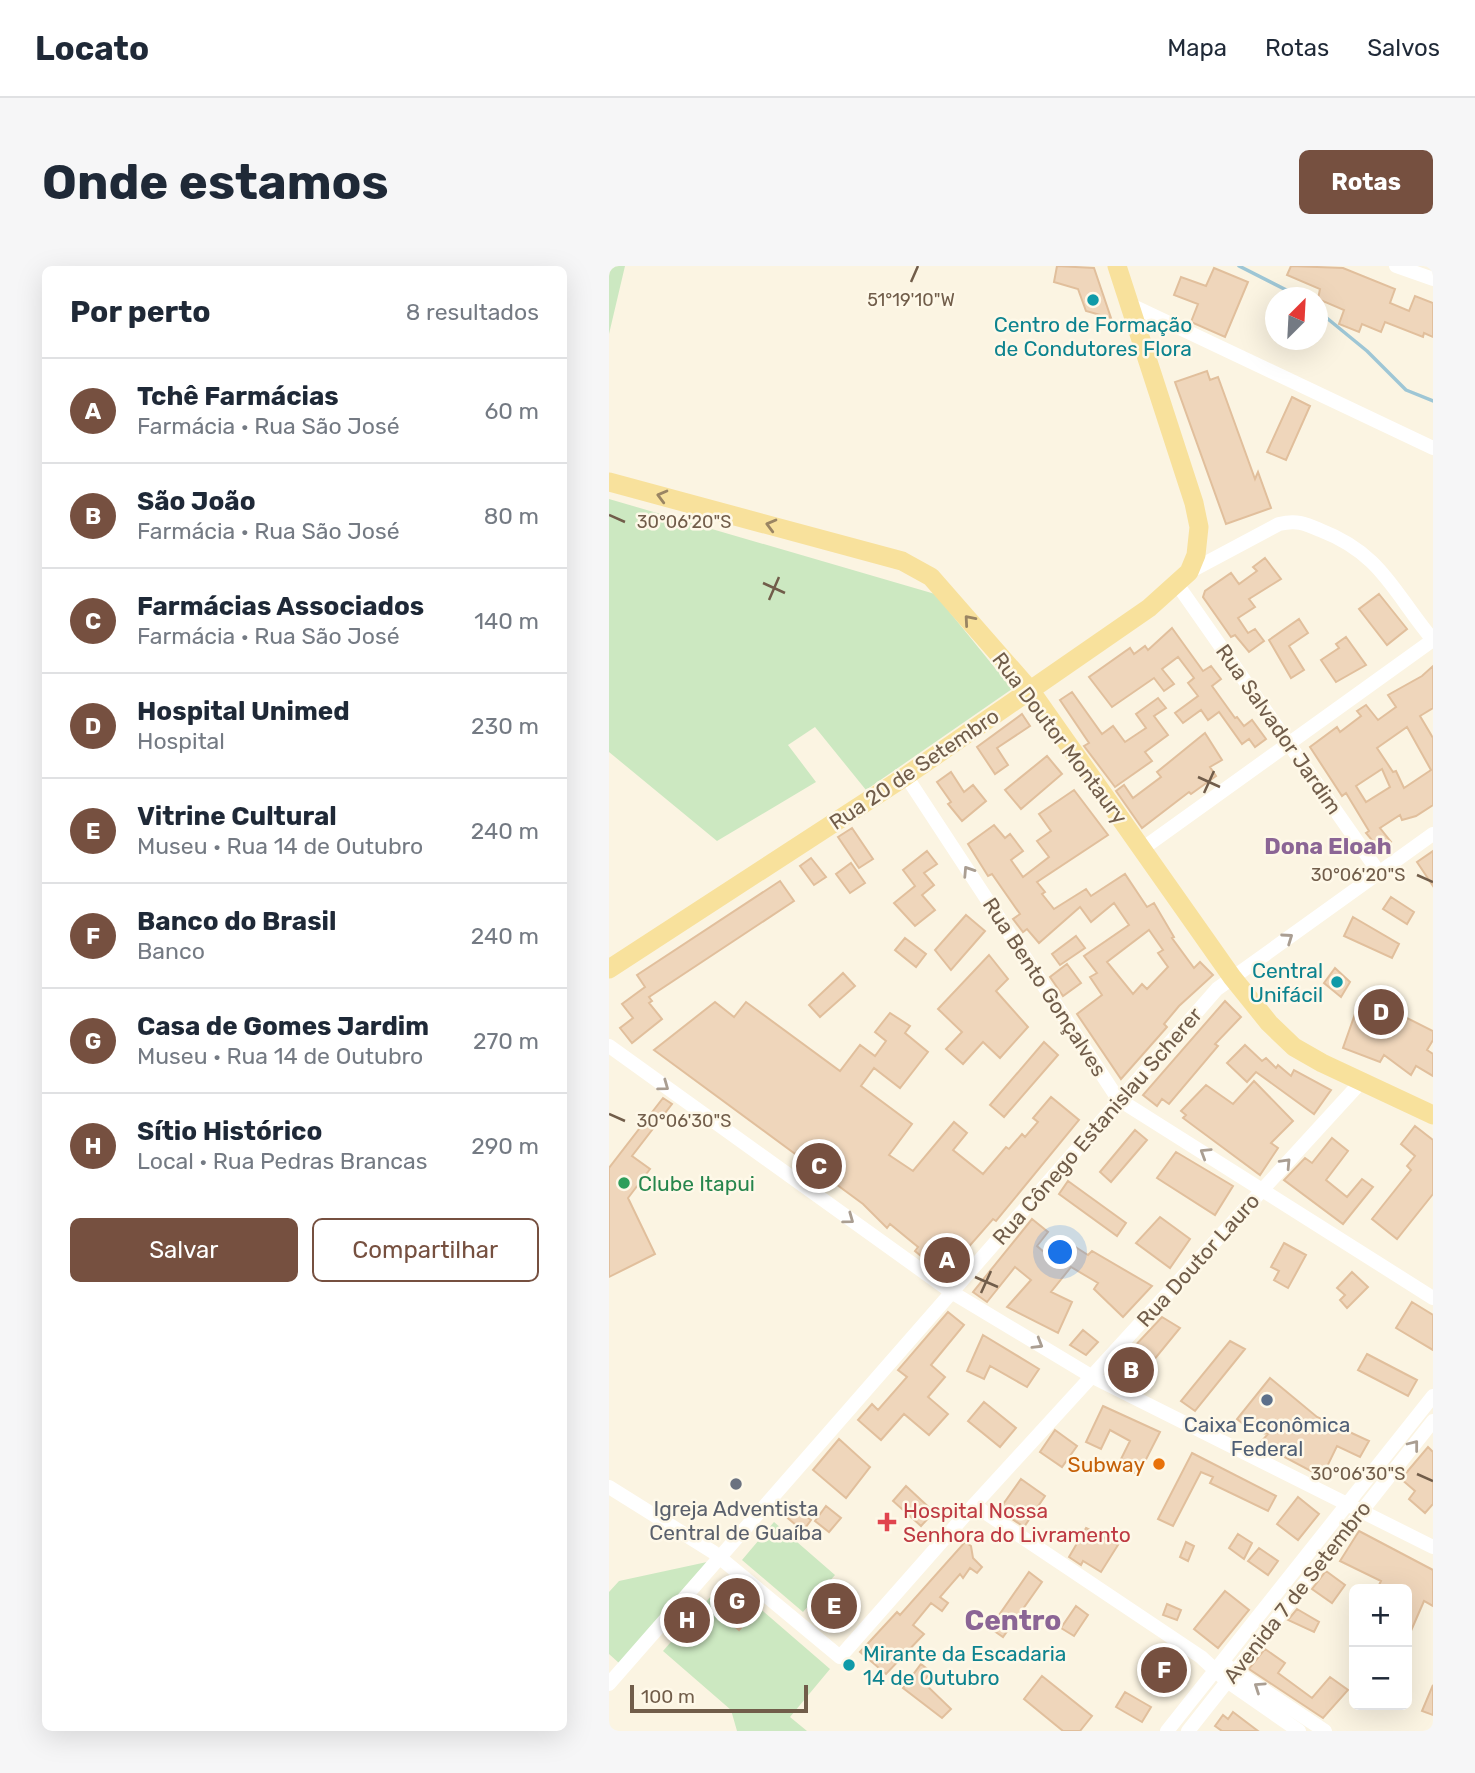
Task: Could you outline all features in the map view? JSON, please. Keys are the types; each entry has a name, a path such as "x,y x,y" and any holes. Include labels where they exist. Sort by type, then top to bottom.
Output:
{"main road":[{"path":"1117,266 1199,527 1196,555 1183,578"},
{"name":"Rua Doutor Montaury","path":"609,482 902,561 931,577 1030,690 1232,977 1269,1023 1294,1047 1433,1115"},
{"name":"Rua 20 de Setembro","path":"609,969 905,776 1149,608 1183,578"}],"street":[{"path":"1396,266 1433,279"},
{"path":"1131,304 1433,448"},
{"path":"1142,849 1433,640 1370,557 1348,541 1295,520 1279,524 1183,578"},
{"name":"Rua Salvador Jardim","path":"1183,578 1290,744 1380,874"},
{"name":"Rua Bento Gonçalves","path":"905,776 1118,1099 1433,1298"},
{"name":"Rua Cônego Estanislau Scherer","path":"609,1684 1217,989 1433,834"},
{"path":"609,1046 953,1293 1091,1376 1433,1547"},
{"name":"Rua Doutor Lauro","path":"720,1558 840,1657 974,1505 1361,1082"},
{"name":"Avenida 7 de Setembro","path":"1167,1731 1433,1396"},
{"name":"Avenida 7 de Setembro","path":"1188,1731 1433,1420"},
{"path":"609,1487 720,1558"},
{"path":"974,1505 1290,1716 1325,1731"},
{"path":"1278,1590 1291,1600"},
{"path":"1290,1716 1299,1731"}],"green space":[{"path":"609,266 625,266 609,334"},
{"path":"609,499 935,594 1012,689 866,790 815,727 788,745 816,782 717,841 609,752"},
{"path":"774,1522 835,1575 803,1612 742,1560"},
{"path":"707,1562 619,1663 609,1654 609,1592 619,1581"},
{"path":"726,1579 830,1669 790,1717 807,1731 737,1731 731,1710 663,1651"}],"building":[{"name":"Centro de Formação de Condutores Flora","path":"1057,266 1094,268 1111,318 1086,311 1078,289 1054,282"},
{"path":"1291,266 1343,268 1395,289 1390,303 1409,311 1415,296 1433,303 1433,337 1424,333 1423,337 1385,322 1381,332 1362,324 1359,332 1339,324 1344,310 1328,303 1328,287 1315,287 1287,275"},
{"path":"1214,268 1248,282 1225,337 1191,322 1198,304 1174,295 1181,277 1206,286"},
{"path":"1207,371 1210,380 1218,377 1255,479 1258,472 1271,508 1226,524 1175,382"},
{"path":"1292,397 1310,406 1286,460 1267,452"},
{"path":"1265,558 1281,579 1249,599 1255,607 1238,618 1248,633 1255,629 1264,641 1249,652 1235,635 1231,637 1203,597 1205,591 1231,573 1239,584 1257,571 1253,567"},
{"path":"1379,594 1407,629 1387,645 1359,609"},
{"path":"1299,619 1308,633 1289,646 1304,670 1291,678 1269,640"},
{"path":"1172,628 1203,671 1211,666 1221,679 1212,686 1235,718 1244,726 1252,720 1266,739 1255,747 1249,739 1242,744 1219,712 1208,720 1201,710 1183,723 1175,713 1198,696 1188,683 1194,678 1178,657 1162,669 1174,684 1164,691 1154,678 1112,707 1089,677 1130,648 1134,654 1145,646 1148,650"},
{"path":"1346,637 1366,665 1336,682 1321,660 1339,648 1336,644"},
{"path":"1433,666 1433,708 1420,716 1433,738 1433,805 1416,816 1402,820 1400,815 1380,828 1391,842 1381,851 1366,833 1369,831 1346,793 1342,796 1310,747 1337,727 1340,732 1361,716 1357,711 1366,705 1378,720 1396,707 1388,695 1422,676","holes":["1407,727 1431,770 1404,788 1396,771 1393,772 1377,748","1382,769 1390,787 1366,802 1356,786"]},
{"path":"1072,692 1102,734 1113,726 1125,742 1146,728 1136,714 1158,698 1166,708 1154,716 1168,735 1145,752 1152,761 1115,787 1084,746 1089,743 1060,700"},
{"path":"1022,714 1030,726 997,748 1008,765 995,774 977,747"},
{"path":"1205,733 1222,760 1210,767 1216,776 1191,794 1189,792 1142,828 1116,791 1124,785 1133,798 1161,777 1157,772"},
{"path":"1047,756 1062,774 1021,809 1005,790"},
{"path":"951,772 964,792 973,785 986,801 962,821 948,804 951,802 937,782"},
{"path":"1074,790 1108,835 1037,882 1045,892 1042,894 1054,909 1086,889 1091,896 1125,874 1147,907 1154,903 1174,937 1172,938 1194,968 1200,962 1213,975 1179,1006 1164,1024 1167,1027 1121,1079 1077,1014 1102,995 1090,977 1097,973 1084,956 1129,925 1114,903 1091,922 1080,907 1039,943 1027,929 1023,932 1013,919 1020,914 992,874 988,876 968,844 994,825 1005,838 1010,834 1023,851 1011,860 1023,877 1049,857 1037,841 1051,831 1039,814","holes":["1149,930 1163,950 1158,953 1168,967 1147,989 1142,984 1133,994 1107,962"]},
{"path":"852,828 873,859 859,868 838,837"},
{"path":"927,851 937,864 924,873 934,885 922,895 935,910 915,926 894,903 915,886 903,870"},
{"path":"1433,851 1433,886 1417,862"},
{"path":"811,858 826,877 814,885 800,866"},
{"path":"851,863 865,883 850,893 836,874"},
{"path":"780,881 794,901 649,997 652,1001 649,1003 662,1019 632,1043 620,1028 633,1018 622,1004 645,987 637,975"},
{"path":"1391,897 1414,912 1407,924 1383,909"},
{"path":"966,915 985,931 951,970 935,950"},
{"path":"1353,917 1399,944 1392,958 1344,936"},
{"path":"1076,936 1085,948 1060,965 1052,954"},
{"path":"905,938 926,954 916,967 895,950"},
{"path":"989,955 1008,979 996,991 1028,1027 1000,1058 983,1042 963,1064 946,1049 962,1032 938,1009"},
{"path":"1067,964 1081,983 1063,996 1050,977"},
{"name":"Central Unifácil","path":"1335,968 1350,982 1341,997 1324,983"},
{"path":"843,973 855,986 820,1017 809,1005"},
{"path":"1225,1001 1241,1017 1215,1044 1218,1046 1169,1104 1162,1099 1157,1106 1143,1095"},
{"path":"715,1002 734,1017 746,1002 840,1071 860,1045 875,1056 886,1041 875,1032 890,1013 910,1026 905,1033 928,1052 900,1088 874,1068 861,1086 912,1124 889,1155 913,1171 954,1122 967,1133 953,1150 983,1174 1006,1147 1009,1149 1022,1134 1025,1137 1038,1122 1033,1118 1051,1097 1079,1120 996,1221 993,1219 944,1275 915,1251 918,1247 890,1224 887,1228 863,1204 654,1050"},
{"path":"1381,1005 1433,1031 1433,1040 1427,1050 1433,1054 1433,1076 1416,1066 1411,1075 1384,1055 1380,1062 1343,1048 1355,1014 1375,1018"},
{"path":"1044,1042 1058,1055 1004,1117 990,1105"},
{"path":"1245,1045 1262,1061 1266,1058 1276,1068 1278,1065 1291,1076 1294,1070 1331,1090 1314,1114 1256,1072 1247,1082 1227,1063"},
{"path":"1254,1081 1293,1121 1271,1143 1278,1148 1260,1175 1183,1118 1186,1115 1181,1111 1206,1085 1233,1104"},
{"name":"Clube Itapui","path":"663,1098 672,1104 632,1156 650,1169 628,1198 655,1254 609,1277 609,1168"},
{"path":"1415,1126 1433,1140 1433,1194 1397,1239 1372,1219 1411,1170 1407,1166 1415,1156 1401,1144"},
{"path":"1135,1130 1147,1140 1111,1182 1100,1172"},
{"path":"1332,1138 1348,1151 1326,1180 1347,1197 1362,1179 1373,1187 1343,1224 1284,1180 1305,1158 1312,1163"},
{"path":"1176,1152 1233,1186 1215,1215 1157,1178"},
{"path":"1068,1181 1126,1223 1117,1236 1059,1194"},
{"path":"1160,1217 1190,1239 1170,1268 1136,1243"},
{"path":"1032,1219 1048,1232 1037,1246 1051,1258 1066,1241 1088,1255 1092,1251 1152,1286 1123,1317 1094,1289 1098,1283 1071,1267 1051,1292 1072,1302 1058,1333 1007,1307 1031,1280 1015,1267 987,1302 973,1292"},
{"path":"1284,1243 1306,1255 1288,1288 1274,1280 1279,1271 1271,1267"},
{"path":"1352,1272 1368,1287 1347,1308 1340,1300 1345,1295 1337,1288"},
{"path":"1412,1302 1433,1315 1433,1350 1396,1328"},
{"path":"948,1312 964,1325 931,1365 945,1377 928,1397 948,1414 929,1435 904,1414 881,1440 858,1420 872,1404 878,1410 907,1377 898,1370"},
{"path":"1162,1317 1180,1328 1148,1367 1139,1384 1116,1372 1115,1367"},
{"path":"1083,1330 1098,1342 1086,1355 1070,1345"},
{"path":"983,1335 1039,1369 1027,1387 990,1366 984,1379 967,1371"},
{"path":"1230,1341 1245,1349 1195,1411 1181,1401"},
{"path":"1367,1354 1417,1380 1408,1396 1358,1370"},
{"path":"1270,1378 1317,1417 1369,1441 1360,1457 1337,1446 1322,1477 1279,1454 1277,1456 1261,1442 1268,1434 1252,1431 1237,1419"},
{"path":"984,1402 1016,1428 1000,1447 968,1421"},
{"path":"1103,1406 1160,1432 1138,1475 1118,1465 1130,1441 1110,1430 1101,1449 1086,1442"},
{"path":"1055,1430 1077,1446 1062,1467 1040,1452"},
{"path":"839,1439 870,1467 846,1498 813,1470"},
{"path":"1428,1447 1433,1452 1433,1504 1425,1513 1409,1499 1415,1491 1401,1479"},
{"path":"1192,1453 1276,1496 1268,1511 1210,1483 1213,1477 1201,1472 1173,1526 1158,1519"},
{"path":"1021,1479 1045,1496 1024,1527 999,1510"},
{"path":"906,1486 934,1512 921,1526 893,1501"},
{"path":"1298,1497 1319,1514 1298,1540 1277,1524"},
{"path":"791,1504 811,1520 803,1531 783,1514"},
{"path":"826,1506 841,1518 829,1532 815,1521"},
{"path":"1086,1528 1118,1545 1101,1572 1083,1561 1081,1565 1069,1557"},
{"path":"1359,1531 1433,1570 1433,1606 1424,1601 1412,1629 1412,1584 1380,1584 1381,1581 1340,1561"},
{"path":"1238,1534 1252,1543 1244,1559 1229,1548"},
{"path":"965,1542 971,1546 973,1558 982,1567 977,1573 970,1568 963,1578 960,1574 940,1597 948,1603 942,1611 931,1603 913,1625 924,1634 886,1674 860,1652 897,1612 900,1615"},
{"path":"1186,1542 1194,1546 1188,1561 1180,1557"},
{"path":"1259,1548 1278,1561 1268,1575 1248,1561"},
{"path":"1326,1571 1345,1585 1332,1603 1312,1589"},
{"path":"1029,1572 1042,1582 1003,1637 990,1628"},
{"path":"727,1581 758,1608 739,1630 731,1623 738,1614 715,1595"},
{"path":"835,1591 850,1603 833,1622 819,1610"},
{"path":"1225,1591 1249,1610 1218,1648 1194,1629"},
{"path":"1167,1604 1181,1610 1177,1620 1163,1615"},
{"path":"1076,1606 1088,1615 1074,1636 1061,1628"},
{"path":"1297,1609 1319,1622 1314,1632 1288,1620"},
{"path":"1265,1649 1285,1663 1278,1673 1312,1698 1330,1677 1348,1690 1323,1718 1249,1669"},
{"path":"921,1664 931,1672 923,1682 951,1709 942,1718 903,1688"},
{"path":"1042,1676 1092,1716 1080,1731 1063,1731 1024,1699"},
{"path":"1433,1685 1433,1715 1422,1711"},
{"path":"1125,1692 1151,1707 1142,1722 1116,1707"},
{"path":"1233,1712 1258,1731 1222,1731 1215,1726 1223,1715 1228,1719"}],"waterway":[{"path":"1239,266 1280,287"},
{"path":"1328,319 1367,351 1406,390 1433,401"}],"place":[{"name":"Centro de Formação de Condutores Flora","path":"1093,300"},
{"name":"Central Unifácil","path":"1337,982"},
{"name":"Hospital Unimed","path":"1381,1012"},
{"name":"Farmácias Associados","path":"819,1166"},
{"name":"Clube Itapui","path":"624,1183"},
{"name":"Tchê Farmácias","path":"947,1260"},
{"name":"São João","path":"1131,1370"},
{"name":"Caixa Econômica Federal","path":"1267,1400"},
{"name":"Subway","path":"1159,1464"},
{"name":"Igreja Adventista Central de Guaíba","path":"736,1484"},
{"name":"Hospital Nossa Senhora do Livramento","path":"887,1522"},
{"name":"Casa de Gomes Jardim","path":"737,1601"},
{"name":"Vitrine Cultural","path":"834,1606"},
{"name":"Sítio Histórico","path":"687,1620"},
{"name":"Mirante da Escadaria 14 de Outubro","path":"849,1665"},
{"name":"Banco do Brasil","path":"1164,1670"}],"district":[{"name":"Dona Eloah","path":"1328,846"},
{"name":"Centro","path":"1013,1620"}]}
